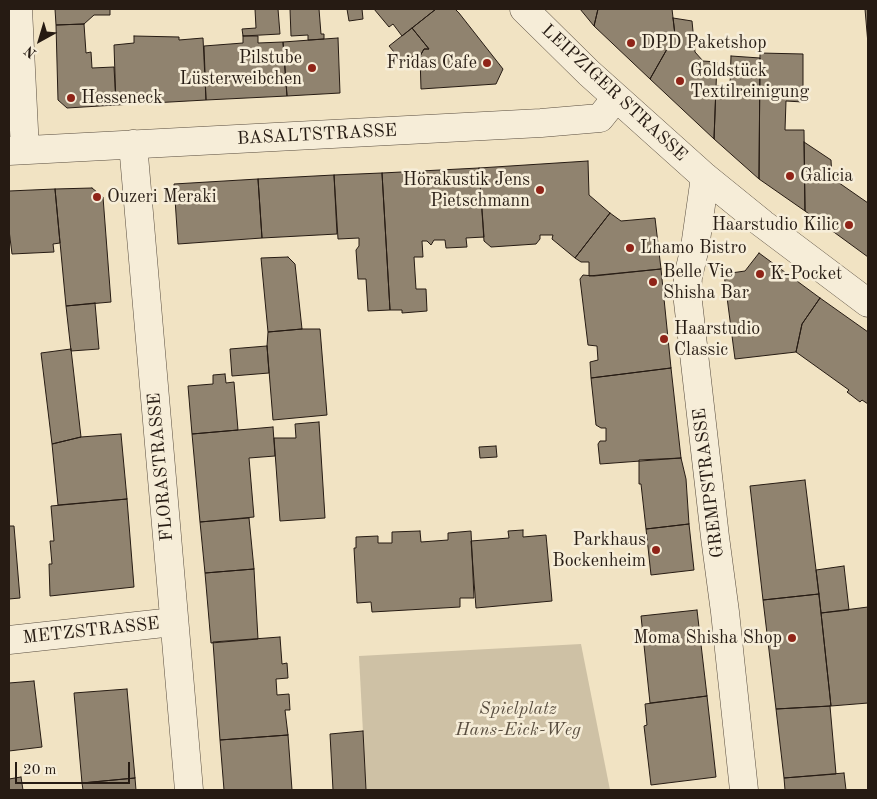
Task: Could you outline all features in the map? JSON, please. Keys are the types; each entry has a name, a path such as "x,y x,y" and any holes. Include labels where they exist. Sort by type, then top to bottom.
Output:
{"street":[{"path":"17,150 18,9"},
{"name":"LEIPZIGER STRASSE","path":"524,9 616,98 705,177 763,224 868,303"},
{"name":"BASALTSTRASSE","path":"17,150 541,124 600,118 616,98"},
{"name":"FLORASTRASSE","path":"133,144 189,790"},
{"name":"GREMPSTRASSE","path":"705,177 687,293 715,537 726,612 744,790"},
{"name":"METZSTRASSE","path":"9,640 173,622"}],"green space":[{"name":"Spielplatz Hans-Eick-Weg","path":"581,644 610,790 366,790 359,656"}],"building":[{"path":"55,9 110,9 110,15 94,15 84,24 56,25"},
{"path":"255,9 278,9 280,34 243,36 242,29 256,28"},
{"path":"290,9 319,9 321,34 324,34 324,39 308,40 308,35 291,36"},
{"path":"347,9 362,9 363,19 349,21"},
{"path":"374,9 436,9 402,36 393,24 389,27"},
{"path":"436,9 455,9 459,13 503,69 496,84 421,89 420,56 424,49 429,49 412,28"},
{"path":"580,9 598,9 594,26"},
{"path":"598,9 672,9 675,35 650,79 594,26"},
{"path":"865,9 868,9 868,44"},
{"path":"673,18 692,21 695,52 703,61 717,62 714,139 650,79 675,35"},
{"path":"84,24 86,53 91,52 92,68 114,67 116,105 67,108 58,100 56,25"},
{"path":"412,28 429,49 424,49 420,56 413,56 404,64 389,46"},
{"path":"134,36 179,37 179,40 203,38 206,100 116,105 114,45 134,43"},
{"path":"243,36 258,36 258,43 283,42 287,96 206,100 204,46 243,43"},
{"name":"Pilstube Lüsterweibchen","path":"338,38 340,93 287,96 283,42"},
{"path":"760,53 803,54 803,102 786,101 785,130 804,130 805,211 759,179"},
{"path":"731,56 760,58 759,179 714,139 716,86 730,86"},
{"path":"804,142 831,160 832,178 868,203 868,257 805,211"},
{"path":"588,161 589,195 610,213 575,258 552,239 553,235 540,235 540,239 536,244 491,247 484,241 479,168"},
{"path":"479,168 484,237 466,238 467,247 446,248 445,240 434,240 431,245 427,241 422,241 423,257 414,257 416,289 426,289 427,311 402,313 402,310 390,310 382,173"},
{"path":"382,173 390,310 368,311 366,279 358,279 356,250 359,246 359,238 338,239 334,175"},
{"path":"334,175 337,234 262,238 258,179"},
{"path":"258,179 262,238 178,244 174,184"},
{"path":"92,188 103,197 111,302 66,306 55,189"},
{"path":"55,189 60,243 53,244 54,252 12,254 9,230 9,191"},
{"path":"610,213 621,221 655,218 661,269 589,276 589,262 581,262 575,258"},
{"path":"759,253 820,298 802,324 796,352 735,359 724,274 745,271"},
{"path":"288,257 295,264 302,329 268,332 261,258"},
{"path":"661,269 671,368 591,378 590,362 598,360 597,346 588,345 580,279 583,275 594,276"},
{"path":"820,298 868,332 868,404 862,400 860,402 847,392 849,390 796,352 802,324"},
{"path":"95,303 99,349 71,351 66,306"},
{"path":"320,329 327,415 273,420 267,346 268,332"},
{"path":"267,346 269,373 232,376 230,349"},
{"path":"71,349 81,437 52,444 41,353"},
{"path":"671,368 681,458 600,464 598,444 600,441 606,441 606,428 596,425 591,378"},
{"path":"225,374 226,383 234,382 238,430 192,434 188,386 213,384 213,375"},
{"path":"319,422 325,518 280,521 274,438 296,438 295,424"},
{"path":"273,427 275,456 249,458 254,517 200,522 192,434"},
{"path":"121,434 127,499 58,505 52,444 81,437"},
{"path":"496,446 497,457 480,458 479,447"},
{"path":"681,458 686,479 689,524 646,529 641,484 639,484 639,460"},
{"path":"805,480 819,594 763,600 750,486"},
{"path":"127,499 134,587 50,596 49,564 52,564 50,541 54,541 51,506"},
{"path":"249,518 254,569 205,573 200,522"},
{"path":"689,524 694,570 651,575 646,529"},
{"path":"9,526 14,526 20,598 9,599"},
{"path":"523,530 523,537 546,535 552,601 476,608 471,541 509,538 508,531"},
{"path":"420,531 421,542 448,540 448,533 471,531 474,598 460,598 460,607 372,612 371,602 357,603 354,548 356,548 356,537 378,536 378,543 392,543 392,532"},
{"path":"844,566 849,610 821,613 816,570"},
{"path":"254,569 258,639 211,643 205,573"},
{"path":"819,594 831,706 776,709 763,600"},
{"path":"868,607 868,703 831,706 821,613"},
{"path":"697,610 707,696 650,703 641,616"},
{"path":"280,637 282,664 287,663 288,678 276,679 277,695 289,694 290,710 285,710 288,735 220,740 213,642"},
{"path":"34,681 42,747 9,751 9,683"},
{"path":"127,689 135,778 82,783 74,693"},
{"path":"707,696 716,777 651,785 644,726 647,725 645,704"},
{"path":"830,706 836,774 784,778 776,709"},
{"path":"363,731 366,790 333,790 330,734"},
{"path":"288,735 292,790 224,790 220,740"},
{"path":"844,773 846,790 785,790 784,778"},
{"path":"21,777 23,790 9,790 9,779"},
{"path":"135,778 136,790 83,790 82,783"}],"place":[{"name":"DPD Paketshop","path":"631,43"},
{"name":"Fridas Cafe","path":"487,63"},
{"name":"Pilstube Lüsterweibchen","path":"312,68"},
{"name":"Goldstück Textilreinigung","path":"680,81"},
{"name":"Hesseneck","path":"71,98"},
{"name":"Galicia","path":"790,176"},
{"name":"Hörakustik Jens Pietschmann","path":"540,190"},
{"name":"Ouzeri Meraki","path":"97,197"},
{"name":"Haarstudio Kilic","path":"849,225"},
{"name":"Lhamo Bistro","path":"630,248"},
{"name":"K-Pocket","path":"760,274"},
{"name":"Belle Vie Shisha Bar","path":"653,282"},
{"name":"Haarstudio Classic","path":"664,339"},
{"name":"Parkhaus Bockenheim","path":"656,550"},
{"name":"Moma Shisha Shop","path":"792,638"}]}
